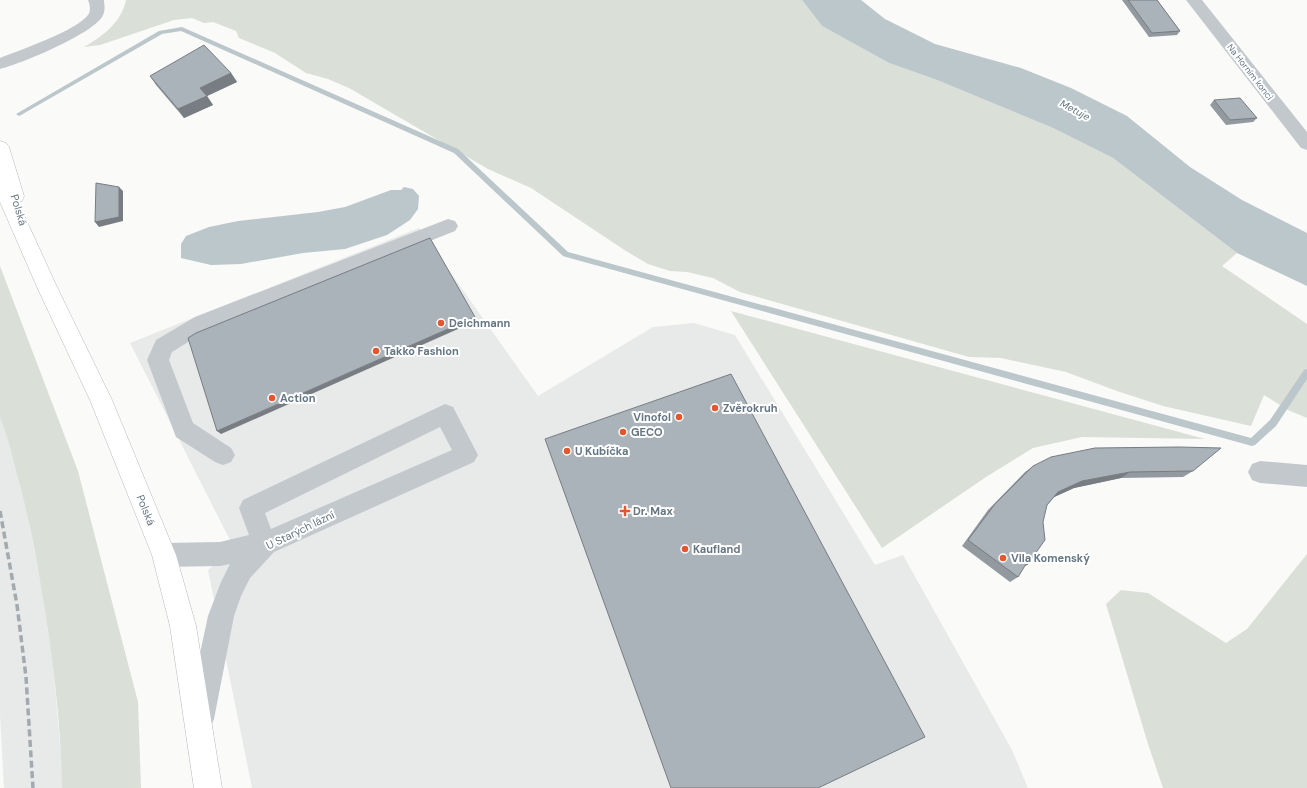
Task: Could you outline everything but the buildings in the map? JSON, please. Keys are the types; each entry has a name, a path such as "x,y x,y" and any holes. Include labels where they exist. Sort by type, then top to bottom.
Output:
{"main road":[{"name":"Polská","path":"0,147 31,249"},
{"name":"Polská","path":"0,182 101,400 164,555 183,626 208,788"}],"street":[{"path":"0,64 68,35 86,25 95,16 98,6 96,0"},
{"name":"Na Horním konci","path":"1194,0 1307,144"},
{"path":"0,57 68,35"},
{"path":"223,455 184,430 158,360 163,346 202,323 448,226"},
{"name":"U Starých lázní","path":"199,722 222,616 230,591 241,569 265,544 466,455 445,414 251,508 265,544"},
{"path":"1260,472 1307,476"},
{"path":"164,555 220,554 265,544"}],"shaded area":[{"path":"126,0 802,0 822,26 889,63 937,80 1053,128 1113,158 1237,253 1222,266 1307,324 1307,418 1288,410 1264,395 1251,426 1163,406 1066,372 1001,358 969,357 740,292 713,278 687,272 670,271 648,264 531,188 488,169 349,88 328,79 306,73 275,53 239,38 236,31 213,22 204,23 192,18 174,20 100,45 84,47 98,38 116,22 124,8"},
{"path":"419,228 538,396 653,327 694,323 735,335 875,565 903,555 1012,750 1028,788 252,788 208,570 234,548 130,343"},
{"path":"0,266 78,471 138,702 141,788 62,788 57,699 40,582 24,499 9,442 0,418"},
{"path":"731,311 1205,439 1082,437 1033,448 986,477 882,548"},
{"path":"0,418 6,431 27,512 42,592 53,664 62,767 62,788 4,788 0,715"},
{"path":"1307,554 1307,788 1163,788 1148,744 1106,604 1121,590 1148,593 1226,643 1247,629"}],"water":[{"name":"Metuje","path":"802,0 861,0 885,19 935,44 1021,68 1071,88 1127,116 1190,167 1242,200 1307,233 1307,286 1237,253 1113,158 1053,128 937,80 889,63 822,26"},
{"path":"404,187 413,189 419,196 418,209 410,220 387,235 345,249 303,253 241,264 211,265 181,258 181,244 186,236 209,227 238,221 318,212 345,207 391,190 401,190"}],"waterway":[{"path":"19,114 161,32 182,29 456,151 566,254 1252,442 1273,423 1307,372"}],"railway":[{"path":"0,511 17,605 26,677 33,788"}],"place":[{"name":"Deichmann","path":"441,323"},
{"name":"Takko Fashion","path":"376,351"},
{"name":"Action","path":"272,398"},
{"name":"Zvěrokruh","path":"715,408"},
{"name":"Vinofol","path":"679,417"},
{"name":"GECO","path":"623,432"},
{"name":"U Kubíčka","path":"567,451"},
{"name":"Dr. Max","path":"625,511"},
{"name":"Kaufland","path":"685,549"},
{"name":"Vila Komenský","path":"1003,558"}]}
